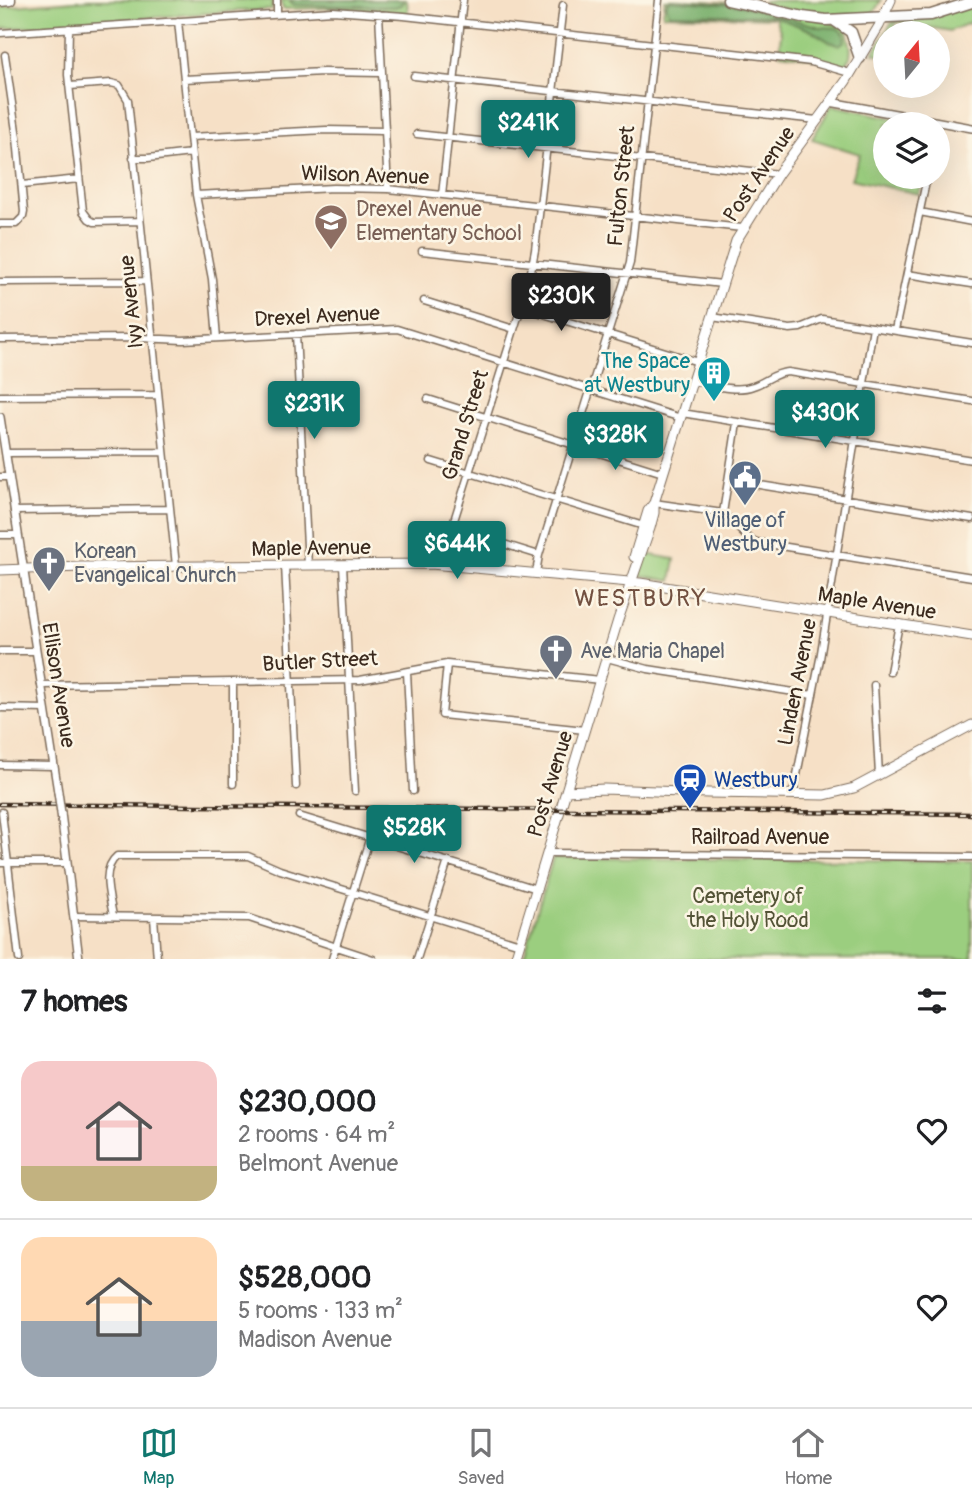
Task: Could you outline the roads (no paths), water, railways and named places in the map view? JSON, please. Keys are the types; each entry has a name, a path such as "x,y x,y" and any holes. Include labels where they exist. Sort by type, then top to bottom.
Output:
{"highway":[{"path":"0,1 10,0"},
{"path":"728,0 843,24 851,32 860,58"},
{"path":"833,20 887,8 936,14 972,2"}],"main road":[{"name":"Post Avenue","path":"515,959 736,241 778,174 860,58 887,8"},
{"name":"Maple Avenue","path":"0,570 440,565 629,582 972,636"},
{"path":"566,791 604,789 793,795 840,792 972,725"},
{"path":"569,781 604,789"}],"street":[{"path":"277,0 277,13"},
{"path":"442,195 463,0"},
{"name":"Fulton Street","path":"536,573 539,555 626,273 659,0"},
{"name":"Grand Street","path":"440,565 533,263 562,5"},
{"path":"0,33 277,13 379,14 811,62 850,73"},
{"path":"379,14 388,189"},
{"path":"178,20 196,195 212,279 217,338"},
{"path":"69,29 70,86 83,211 89,219 100,222 140,222"},
{"path":"0,224 16,223 23,217 22,185 5,54"},
{"path":"184,79 323,72 381,73"},
{"path":"414,76 817,120"},
{"name":"Ivy Avenue","path":"70,86 111,83 122,88 128,100 176,566"},
{"path":"830,102 881,112"},
{"path":"950,125 972,128"},
{"path":"190,137 327,130 384,131"},
{"path":"417,134 778,174"},
{"path":"133,158 191,153"},
{"path":"22,185 79,180"},
{"name":"Wilson Avenue","path":"196,195 333,188 388,189 742,228"},
{"path":"895,330 925,189"},
{"path":"920,212 972,222"},
{"path":"422,251 722,284"},
{"path":"907,274 972,284"},
{"path":"0,282 146,281"},
{"path":"424,301 514,329"},
{"path":"521,307 698,362"},
{"path":"712,317 790,329 822,319 972,343"},
{"name":"Linden Avenue","path":"793,795 828,613 873,327"},
{"name":"Drexel Avenue","path":"0,339 183,340 397,329 681,416 972,460"},
{"path":"296,334 308,565"},
{"path":"692,381 743,388 756,385 772,375 788,372 972,401"},
{"path":"0,396 158,395"},
{"path":"428,399 663,473"},
{"name":"Ellison Avenue","path":"0,418 58,792 79,959"},
{"path":"723,513 737,423"},
{"path":"6,453 164,452"},
{"path":"431,461 646,527"},
{"path":"0,477 9,477"},
{"path":"729,480 972,519"},
{"path":"654,503 723,513 747,537 757,542 972,577"},
{"path":"14,510 170,509"},
{"path":"452,527 539,555"},
{"path":"0,535 18,535"},
{"path":"285,565 296,786"},
{"path":"343,565 355,791"},
{"path":"890,673 899,624"},
{"path":"0,651 36,651"},
{"path":"607,658 648,669 813,695"},
{"path":"447,664 442,715 585,730"},
{"name":"Butler Street","path":"41,685 349,680 447,664 600,680"},
{"path":"407,671 413,791"},
{"path":"233,683 233,785"},
{"path":"874,685 878,775"},
{"path":"0,708 45,709"},
{"path":"0,765 54,766"},
{"path":"2,811 4,863 19,959"},
{"path":"299,816 537,889"},
{"path":"332,959 370,837"},
{"name":"Railroad Avenue","path":"547,853 972,857"},
{"path":"113,916 107,872 114,858 124,855 248,856 280,870 520,944"},
{"path":"417,959 448,861"},
{"path":"4,863 67,863"},
{"path":"74,916 249,918 373,959"},
{"path":"154,917 157,959"}],"railway":[{"path":"0,804 972,814"}],"place":[{"name":"Drexel Avenue Elementary School","path":"331,251"},
{"name":"The Space at Westbury","path":"714,403"},
{"name":"Village of Westbury","path":"745,507"},
{"name":"Korean Evangelical Church","path":"49,593"},
{"name":"Ave Maria Chapel","path":"556,681"},
{"name":"Westbury","path":"690,810"}],"district":[{"name":"WESTBURY","path":"641,598"}],"park label":[{"name":"Cemetery of the Holy Rood","path":"748,908"}]}
